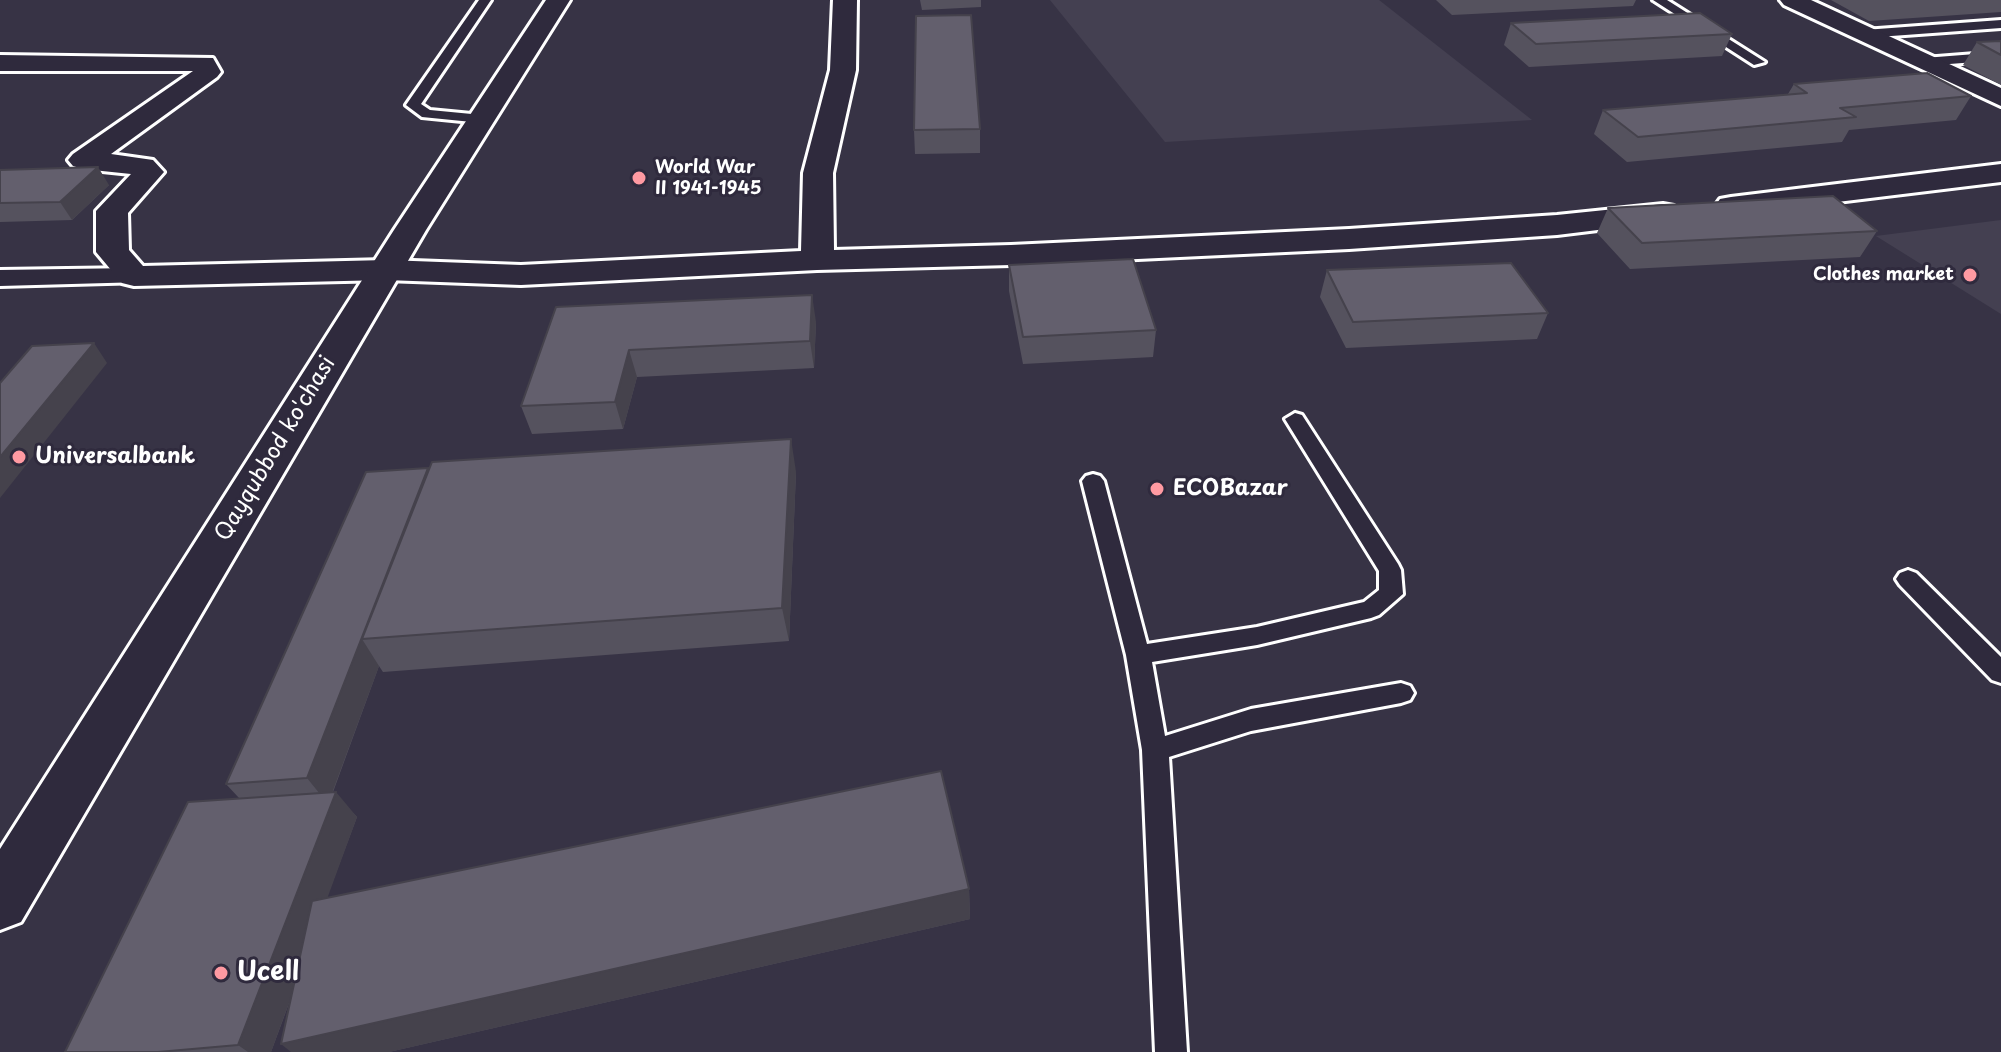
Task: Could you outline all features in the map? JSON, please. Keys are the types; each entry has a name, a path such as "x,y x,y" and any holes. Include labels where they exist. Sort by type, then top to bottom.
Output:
{"street":[{"name":"Qayqubbod ko'chasi","path":"0,902 386,270 558,0"},
{"path":"817,260 818,173 843,70 845,0"},
{"path":"1792,0 2001,98"},
{"path":"0,63 204,63 208,72 83,160 143,166 149,172 112,211 113,252 134,276"},
{"path":"0,278 386,270 521,275 1349,239 1557,225 2001,173"}],"lane":[{"path":"482,119 427,114 413,105 485,0"},
{"path":"1659,0 1759,62"},
{"path":"1864,34 2001,24"},
{"path":"1924,62 2001,56"},
{"path":"1138,655 1257,636 1371,609 1391,594 1390,570 1295,419"},
{"path":"1093,481 1138,655 1155,750 1171,1052"},
{"path":"1908,579 2001,673"},
{"path":"1155,750 1251,720 1401,693"}],"shaded area":[{"path":"1050,0 1379,0 1532,120 1165,142"},
{"name":"Clothes market","path":"2001,220 2001,314 1876,236"}],"building":[{"path":"1700,13 1732,34 1536,44 1511,23"},
{"path":"971,15 980,129 914,130 916,16"},
{"path":"2001,41 2001,55 1977,42"},
{"path":"1927,73 1971,96 1840,108 1856,117 1638,137 1603,110 1807,93 1794,84"},
{"path":"98,167 60,202 0,203 0,170"},
{"path":"1833,196 1877,231 1642,243 1608,208"},
{"path":"1133,259 1156,330 1023,337 1009,265"},
{"path":"1511,263 1548,313 1353,322 1327,270"},
{"path":"812,295 810,341 629,350 615,402 521,406 556,307"},
{"path":"94,343 0,457 0,383 32,346"},
{"path":"791,439 782,608 362,639 432,462"},
{"path":"428,468 307,778 226,784 366,472"},
{"path":"941,771 969,889 281,1044 312,901"},
{"path":"336,792 238,1045 158,1052 65,1052 188,802"}],"place":[{"name":"World War II 1941-1945","path":"639,178"},
{"name":"Clothes market","path":"1970,275"},
{"name":"Universalbank","path":"19,457"},
{"name":"ECOBazar","path":"1157,489"},
{"name":"Ucell","path":"221,973"}]}
